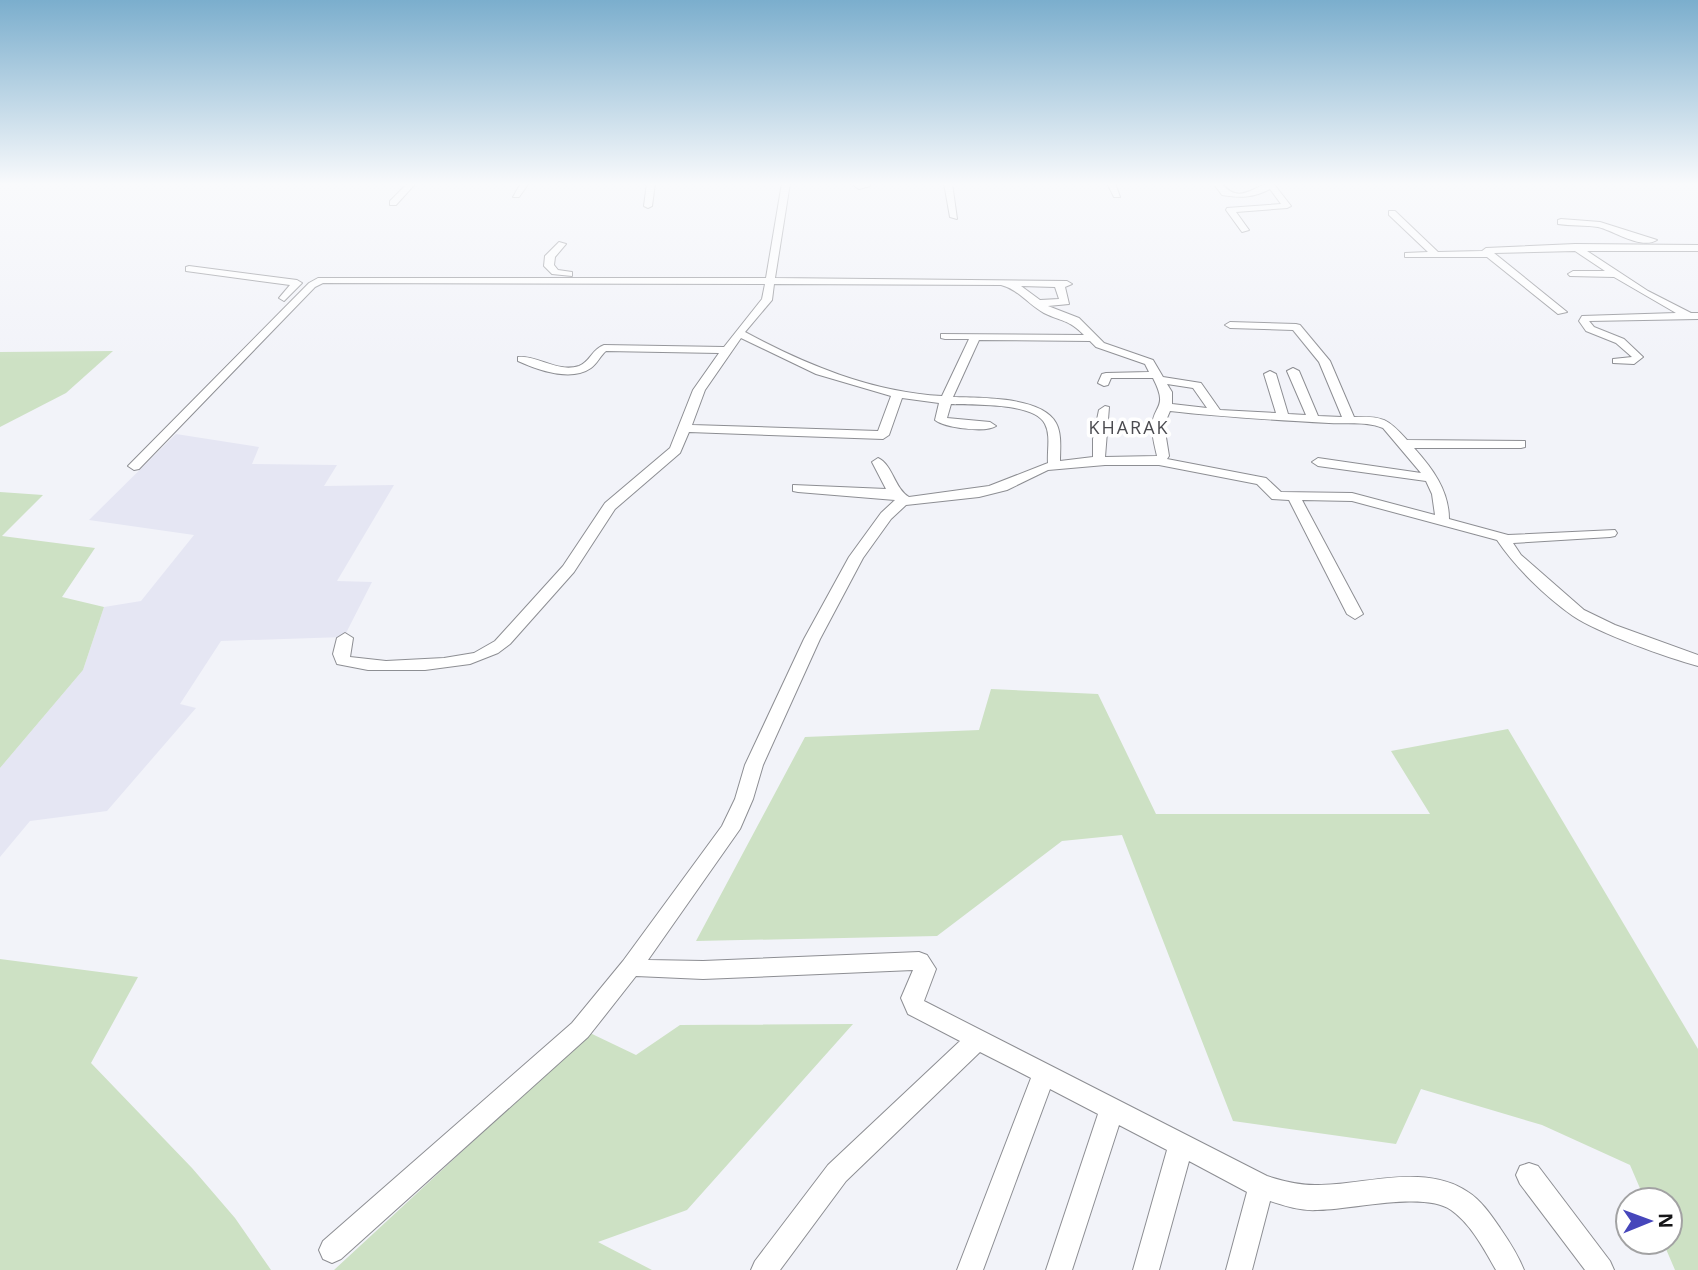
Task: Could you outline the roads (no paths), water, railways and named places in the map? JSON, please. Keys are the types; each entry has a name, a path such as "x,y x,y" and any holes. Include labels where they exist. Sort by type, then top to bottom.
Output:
{"street":[{"path":"345,638 341,654 343,660 349,663 378,665 453,662 494,650 569,569 610,506 633,484 670,458 687,428 699,390 739,333 767,300 777,242"},
{"path":"1423,242 1436,254"},
{"path":"1656,242 1683,248"},
{"path":"562,244 548,262 555,272 579,275 664,274 663,280"},
{"path":"1575,247 1650,296 1693,316"},
{"path":"1488,254 1486,250 1497,248 1698,248"},
{"path":"1408,255 1488,254 1562,312"},
{"path":"189,269 298,283 234,348"},
{"path":"1573,274 1615,274"},
{"path":"134,466 318,281 771,279 1063,285 1065,302 1036,303"},
{"path":"1010,283 1036,303 1075,320 1103,347 1149,362 1166,392 1166,407 1158,421 1163,456 1159,461"},
{"path":"1617,361 1634,361 1638,357 1617,339 1588,327 1584,321 1586,318 1693,316"},
{"path":"1230,325 1296,327 1324,361 1350,421"},
{"path":"739,333 778,355 824,373 898,393 988,402 1041,414 1052,425 1054,465"},
{"path":"945,336 1091,338"},
{"path":"975,337 946,399 942,421 990,426"},
{"path":"522,359 547,369 563,370 587,366 604,348 727,350"},
{"path":"1293,371 1314,419"},
{"path":"1270,374 1283,417"},
{"path":"1104,383 1108,375 1159,377 1197,385 1216,413"},
{"path":"687,428 883,435 898,393"},
{"path":"1166,407 1216,413 1383,422 1429,478 1443,503 1442,521"},
{"path":"1099,461 1099,439 1105,410"},
{"path":"1403,444 1521,444"},
{"path":"798,488 899,497 989,490 1012,483 1035,470 1054,465 1099,461 1159,461 1256,480 1267,485 1277,496 1352,498 1502,538 1609,533"},
{"path":"878,462 899,497"},
{"path":"1318,462 1429,478"},
{"path":"332,1250 580,1030 631,967 730,829 744,799 754,765 812,639 856,557 899,497"},
{"path":"1294,497 1355,614"},
{"path":"1502,538 1526,567 1579,613 1609,628 1698,660"},
{"path":"631,967 693,970 919,961 925,969 912,994 916,1007 1044,1074 1261,1186 1282,1194 1317,1198 1419,1190 1445,1192 1460,1200 1480,1223 1511,1270"},
{"path":"764,1270 837,1173 978,1039"},
{"path":"970,1270 1044,1074"},
{"path":"1059,1270 1112,1109"},
{"path":"1146,1270 1181,1145"},
{"path":"1529,1175 1601,1270"},
{"path":"1239,1270 1261,1186"}],"district":[{"name":"KHARAK","path":"1129,427"}]}
